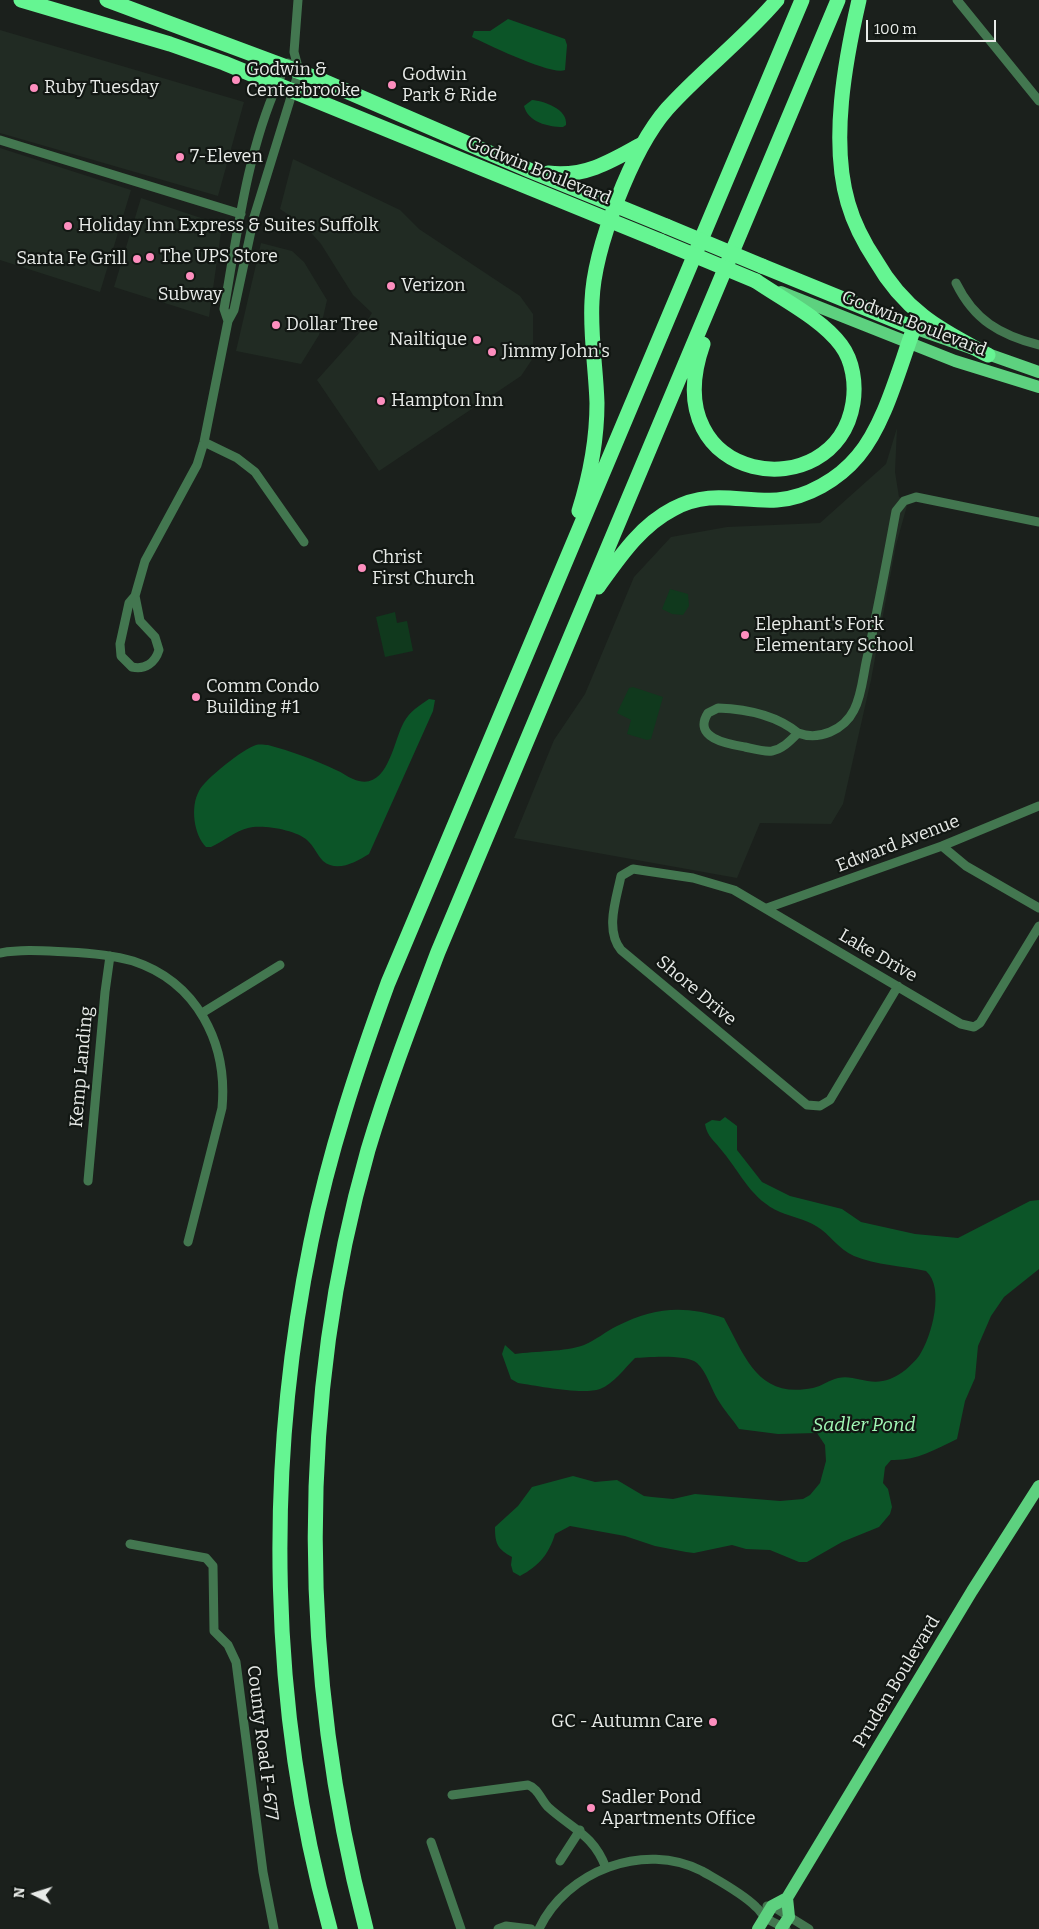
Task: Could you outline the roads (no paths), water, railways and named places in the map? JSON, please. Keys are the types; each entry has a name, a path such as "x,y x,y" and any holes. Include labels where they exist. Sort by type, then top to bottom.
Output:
{"highway":[{"name":"Godwin Boulevard","path":"21,0 170,44 292,91 756,281"},
{"name":"Godwin Boulevard","path":"107,0 293,65 529,170 914,328"},
{"path":"541,621 559,560 583,498 594,447 597,402 591,331 592,299 599,255 610,220 642,144 665,111 688,87 747,33 777,0"},
{"path":"324,1929 290,1715 281,1588 283,1458 286,1408 302,1290 322,1193 337,1133 367,1040 392,974 802,0"},
{"path":"366,1929 346,1844 321,1676 316,1602 315,1526 322,1396 343,1256 368,1151 397,1058 438,952 838,0"},
{"path":"860,0 844,91 840,136 843,184 854,221 882,271 906,301 922,316 988,356"},
{"path":"529,170 561,174 591,170 642,144"},
{"path":"715,293 710,326 696,374 695,404 703,428 718,448 730,458 747,466 769,470 797,467 825,451 842,431 852,409 854,396 851,368 842,346 833,336 756,281"},
{"path":"580,613 635,538 657,518 674,508 696,500 720,496 778,500 796,496 823,486 844,470 862,451 876,428 914,328"},
{"path":"338,1799 374,1929"},
{"path":"314,1859 330,1929"}],"main road":[{"name":"Godwin Boulevard","path":"756,281 908,344 955,361 1039,386"},
{"name":"Godwin Boulevard","path":"914,328 988,356 1039,372"},
{"name":"Pruden Boulevard","path":"787,1898 972,1591 1039,1486"},
{"path":"758,1929 768,1912 787,1898"},
{"path":"784,1925 787,1898"}],"street":[{"path":"135,596 140,621 156,637 159,650 152,662 142,668 129,665 121,656 120,650 130,603 135,596 145,561 197,465 204,442 228,321 234,310 254,217 292,91 298,0"},
{"path":"957,0 1039,101"},
{"path":"228,321 224,309 241,214 266,113 277,85 293,65"},
{"path":"0,140 241,214"},
{"path":"956,284 969,307 988,323 1009,335 1039,345"},
{"path":"204,442 237,458 255,472 304,542"},
{"path":"798,733 778,749 766,751 714,740 705,730 704,722 708,713 722,708 769,717 790,726 798,733 813,736 830,732 847,721 854,712 896,511 904,501 916,498 1039,522"},
{"name":"Edward Avenue","path":"767,908 942,846 1039,806"},
{"path":"942,846 966,866 1039,908"},
{"name":"Shore Drive","path":"767,908 718,884 633,869 628,870 621,876 612,930 616,944 622,950 797,1098 814,1107 824,1105 835,1092 898,986"},
{"name":"Lake Drive","path":"767,908 964,1026 974,1027 980,1023 1039,926"},
{"path":"0,953 29,950 110,956 132,961 166,976 192,999 202,1013 220,1054 223,1091 222,1108 188,1242"},
{"name":"Kemp Landing","path":"88,1180 110,956"},
{"path":"202,1013 280,965"},
{"name":"County Road F-677","path":"130,1544 206,1558 213,1566 214,1631 228,1645 236,1662 261,1853 274,1929"},
{"path":"452,1795 528,1784 536,1790 548,1806 580,1830 597,1848 606,1868"},
{"path":"560,1861 580,1830"},
{"path":"431,1842 461,1929"},
{"path":"539,1929 556,1903 566,1892 585,1878 606,1868 628,1862 652,1860 682,1864 700,1870 756,1907 768,1912 784,1925 810,1929"},
{"path":"498,1929 506,1926 531,1929"}],"water":[{"path":"508,19 565,39 567,45 565,70 558,71 534,64 472,37 474,31 490,31"},
{"path":"532,100 549,104 559,110 566,119 566,125 563,127 551,126 534,120 524,106"},
{"path":"429,699 435,700 433,711 369,854 352,863 334,866 323,861 309,842 302,836 279,829 262,827 243,829 211,847 206,847 202,842 196,828 194,813 199,791 216,772 250,747 268,745 285,750 311,759 353,779 365,782 374,779 382,773 406,718"},
{"name":"Sadler Pond","path":"725,1117 737,1126 737,1150 762,1182 790,1196 842,1209 861,1222 915,1234 958,1238 1030,1201 1039,1200 1039,1269 1004,1297 991,1316 978,1346 975,1378 965,1401 957,1439 917,1457 891,1460 885,1467 883,1483 888,1489 892,1507 890,1514 879,1527 842,1542 807,1562 799,1562 770,1550 746,1549 732,1545 694,1553 686,1552 655,1546 625,1536 570,1526 555,1534 550,1548 542,1559 533,1568 520,1576 513,1572 511,1565 512,1557 498,1546 495,1527 518,1506 532,1487 573,1476 595,1482 617,1480 644,1496 652,1497 673,1499 695,1494 780,1501 803,1499 810,1495 820,1483 826,1461 825,1445 817,1433 778,1434 739,1429 718,1400 704,1371 692,1360 667,1357 635,1358 605,1387 592,1391 571,1391 518,1383 511,1379 502,1354 505,1345 515,1354 568,1349 593,1341 617,1326 644,1315 670,1310 696,1311 724,1318 747,1361 756,1372 766,1381 779,1387 794,1390 813,1388 844,1377 875,1382 890,1379 909,1366 924,1348 932,1325 936,1300 932,1278 926,1271 880,1263 854,1256 816,1226 770,1207 748,1186 708,1132 705,1124 712,1120 720,1121"}],"place":[{"name":"Godwin & Centerbrooke","path":"236,80"},
{"name":"Godwin Park & Ride","path":"392,85"},
{"name":"Ruby Tuesday","path":"34,88"},
{"name":"7-Eleven","path":"180,157"},
{"name":"Holiday Inn Express & Suites Suffolk","path":"68,226"},
{"name":"The UPS Store","path":"150,257"},
{"name":"Santa Fe Grill","path":"137,259"},
{"name":"Subway","path":"190,276"},
{"name":"Verizon","path":"391,286"},
{"name":"Dollar Tree","path":"276,325"},
{"name":"Nailtique","path":"477,340"},
{"name":"Jimmy John's","path":"492,352"},
{"name":"Hampton Inn","path":"381,401"},
{"name":"Christ First Church","path":"362,568"},
{"name":"Elephant's Fork Elementary School","path":"745,635"},
{"name":"Comm Condo Building #1","path":"196,697"},
{"name":"GC - Autumn Care","path":"713,1722"},
{"name":"Sadler Pond Apartments Office","path":"591,1808"}]}
